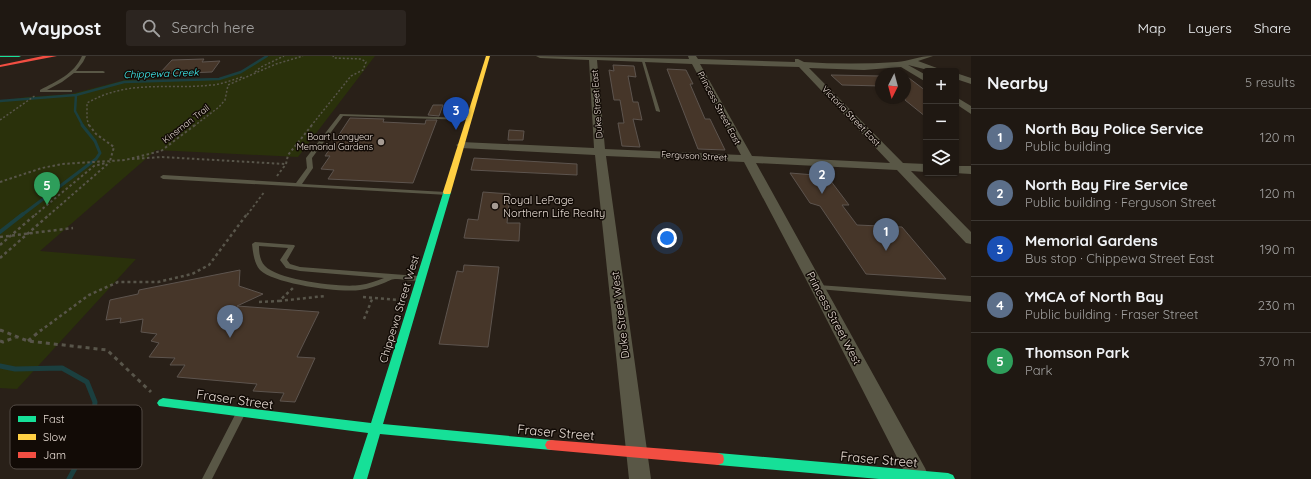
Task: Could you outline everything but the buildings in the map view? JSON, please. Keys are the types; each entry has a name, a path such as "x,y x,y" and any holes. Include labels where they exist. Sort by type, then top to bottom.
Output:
{"main road":[{"path":"0,56 19,56"},
{"path":"0,66 30,59 55,56"},
{"name":"Chippewa Street West","path":"360,479 488,56"},
{"name":"Fraser Street","path":"163,403 376,429 948,479"}],"street":[{"path":"540,56 693,59 864,67 906,62 929,56"},
{"name":"Victoria Street East","path":"793,56 971,240"},
{"path":"894,56 906,62 929,68"},
{"name":"Duke Street East","path":"593,57 600,151"},
{"name":"Princess Street East","path":"693,59 747,159"},
{"path":"906,62 923,76"},
{"path":"959,77 971,81"},
{"path":"959,102 971,111"},
{"name":"Ferguson Street","path":"461,145 923,168"},
{"name":"Duke Street West","path":"600,151 640,479"},
{"name":"Princess Street West","path":"747,159 818,287 918,477"},
{"path":"959,170 971,170"}],"lane":[{"path":"70,91 42,91 74,72 82,65 84,56"},
{"path":"642,59 658,111"},
{"path":"74,72 103,72"},
{"path":"298,186 310,168 309,158 342,115 469,119"},
{"path":"398,117 403,122"},
{"path":"163,177 446,194"},
{"path":"394,276 374,285 358,288 285,280 266,271 257,259 255,244 292,246 283,260 288,266 420,278"},
{"path":"818,287 971,299"},
{"path":"207,479 241,412"}],"path":[{"path":"254,74 261,67 284,56"},
{"path":"0,258 110,161 114,146 91,131 85,112 87,103 100,94 130,86 211,85 254,74 276,64 303,56"},
{"path":"28,341 49,323 89,296 118,282 158,282 192,274 209,265 286,164 288,155 351,76 363,70 366,62 361,59 334,58 333,56"},
{"name":"Kinsman Trail","path":"0,182 42,168 62,164 125,160 165,149 219,107 225,100 228,85 254,74"},
{"path":"0,120 33,97"},
{"path":"125,160 162,157 286,164"},
{"path":"0,244 94,166 110,161"},
{"path":"0,236 73,228"},
{"path":"279,301 295,286"},
{"path":"259,302 330,295"},
{"path":"356,296 402,300"},
{"path":"364,319 373,297"},
{"path":"0,330 28,341 107,350 163,403"},
{"path":"0,340 3,342 17,337"}],"green space":[{"path":"269,56 375,56 298,157 156,150 40,251 136,259 17,389 0,388 0,101 27,97 71,94 125,80 215,79 237,73"}],"waterway":[{"name":"Chippewa Creek","path":"76,95 124,82 219,79 241,72 267,56"},
{"path":"0,101 76,95"},
{"name":"Chippewa Creek","path":"76,95 75,111 83,126"},
{"name":"Chippewa Creek","path":"22,215 96,159 100,153 95,141 82,125"},
{"name":"Chippewa Creek","path":"0,232 23,214"},
{"name":"Chippewa Creek","path":"0,366 15,369 62,368 87,382 95,402 95,405"},
{"name":"Chippewa Creek","path":"69,479 74,469"}],"traffic: fast":[{"path":"0,56 19,56"},
{"path":"360,479 447,192"},
{"path":"163,403 403,432 551,445"},
{"path":"718,459 948,479"}],"traffic: slow":[{"path":"447,192 488,56"}],"traffic: jam":[{"path":"0,66 30,59 55,56"},
{"path":"551,445 718,459"}],"place":[{"name":"Memorial Gardens","path":"456,130"},
{"name":"Boart Longyear Memorial Gardens","path":"381,142"},
{"name":"North Bay Fire Service","path":"822,194"},
{"name":"Thomson Park","path":"47,205"},
{"name":"Royal LePage Northern Life Realty","path":"495,206"},
{"name":"North Bay Police Service","path":"886,251"},
{"name":"YMCA of North Bay","path":"230,338"}]}
